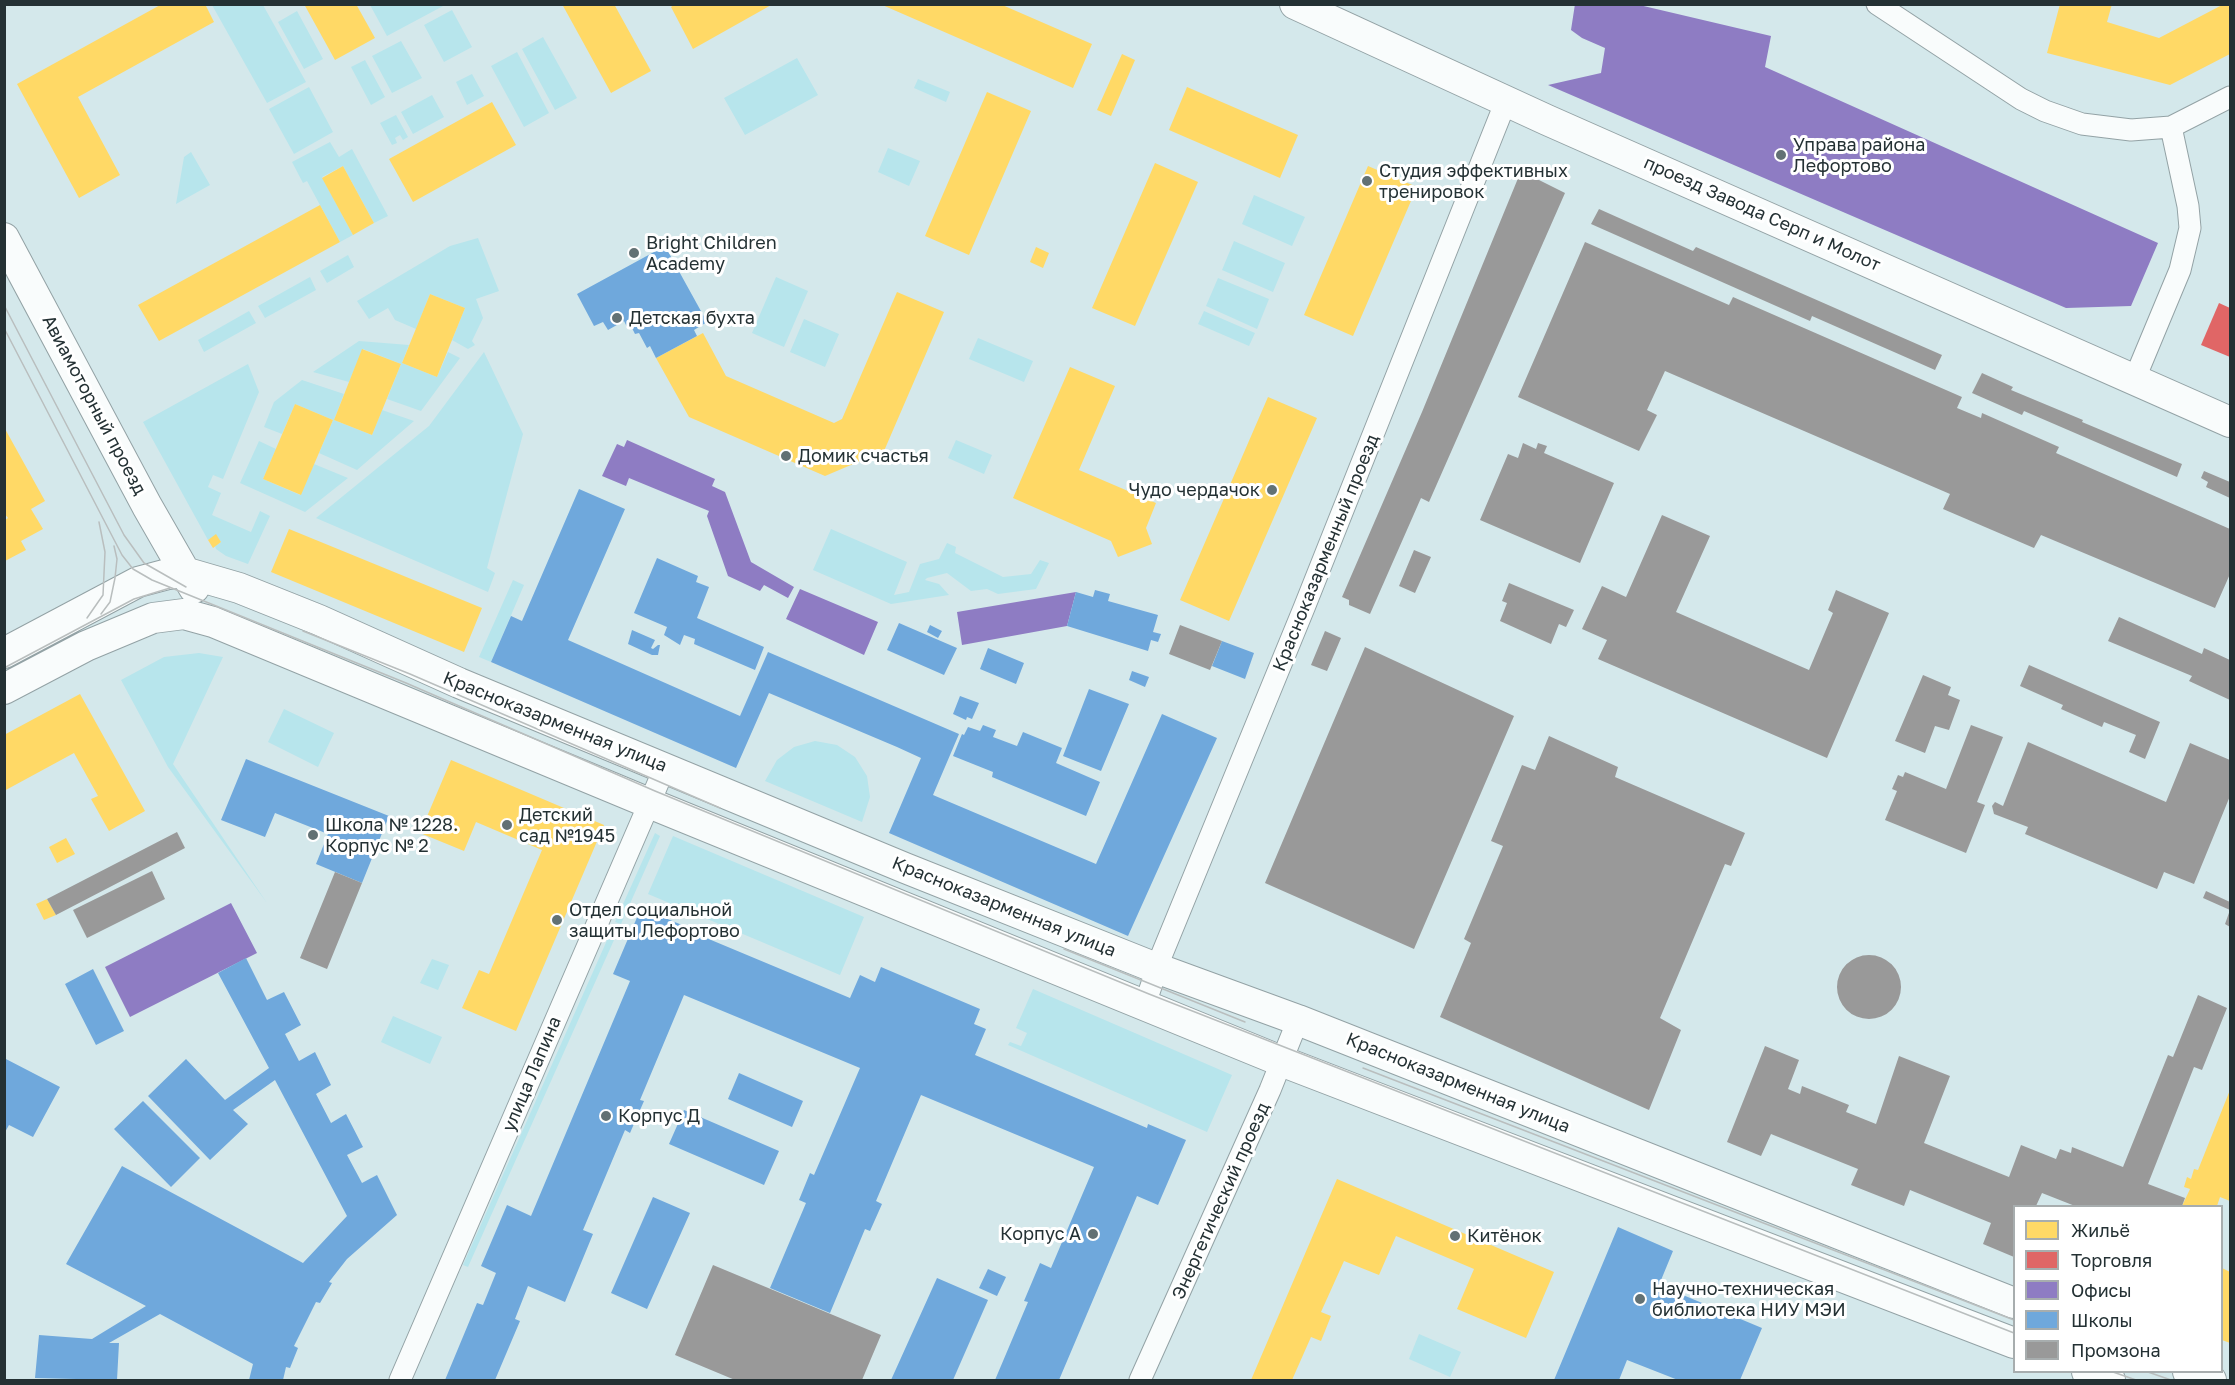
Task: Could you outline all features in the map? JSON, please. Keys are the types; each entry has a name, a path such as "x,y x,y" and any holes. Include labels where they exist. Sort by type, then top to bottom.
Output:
{"main road":[{"name":"проезд Завода Серп и Молот","path":"1295,4 1506,101 2230,422"},
{"name":"Авиамоторный проезд","path":"4,238 213,622"},
{"name":"Красноказарменная улица","path":"4,652 138,582 184,572 239,588 905,868 1156,968 1298,1020 2013,1303"},
{"path":"153,618 175,597 184,572"},
{"name":"Красноказарменная улица","path":"4,689 86,646 153,618 184,614 213,622 1281,1061 2013,1343"},
{"path":"2092,1373 2110,1380"},
{"path":"2193,1373 2211,1380"}],"street":[{"path":"1877,4 2021,99 2062,118 2103,128 2131,130 2171,127 2230,97"},
{"name":"Красноказарменный проезд","path":"1145,1004 1156,968 1304,608 1506,101"},
{"path":"2135,378 2180,270 2190,228 2188,206 2171,127"},
{"name":"улица Лапина","path":"400,1380 665,767"},
{"name":"Энергетический проезд","path":"1140,1380 1298,1020"}],"shaded area":[{"path":"212,5 263,5 306,82 267,103"},
{"path":"370,5 445,5 387,36"},
{"path":"452,10 472,47 444,62 424,25"},
{"path":"297,11 323,59 304,69 278,22"},
{"path":"543,37 577,98 555,110 522,49"},
{"path":"401,41 422,78 392,93 372,56"},
{"path":"517,52 549,113 524,127 491,66"},
{"path":"797,58 818,95 745,135 724,98"},
{"path":"365,60 385,97 371,105 351,67"},
{"path":"472,74 484,96 467,105 456,82"},
{"path":"918,79 950,92 946,102 914,88"},
{"path":"309,87 333,132 294,154 269,109"},
{"path":"432,95 444,117 413,134 401,112"},
{"path":"396,115 408,137 403,140 400,135 395,138 397,143 392,145 380,123"},
{"path":"330,142 339,157 352,149 388,216 374,223 343,166 322,177 353,235 340,242 307,181 303,183 292,162"},
{"path":"888,148 920,161 909,186 878,172"},
{"path":"191,152 210,185 176,204 184,157"},
{"path":"1254,195 1305,217 1292,246 1242,224"},
{"path":"478,238 499,291 476,299 483,318 472,341 475,345 468,349 452,340 465,308 430,294 416,329 395,320 388,308 369,319 357,301 450,246"},
{"path":"1234,241 1285,263 1273,292 1222,270"},
{"path":"348,255 354,267 327,283 320,271"},
{"path":"310,277 316,290 265,318 258,306"},
{"path":"776,277 808,291 784,347 752,333"},
{"path":"1218,278 1269,299 1257,329 1206,306"},
{"path":"249,311 256,323 204,352 198,340"},
{"path":"1204,311 1255,333 1249,346 1198,324"},
{"path":"804,319 839,334 825,367 790,352"},
{"path":"978,338 1033,361 1024,382 969,359"},
{"path":"359,341 409,345 402,363 437,377 448,352 460,358 421,411 387,399 401,364 363,349 349,382 313,372"},
{"path":"484,352 523,434 487,568 495,573 488,592 316,518 429,426"},
{"path":"248,364 259,392 223,479 213,475 208,487 221,493 212,515 251,532 260,511 270,516 248,564 226,556 216,549 215,546 221,542 216,535 208,540 143,422"},
{"path":"302,380 344,394 334,420 372,435 382,410 414,421 357,470 319,453 333,420 295,404 282,434 264,427 274,402"},
{"path":"956,440 992,455 984,474 948,458"},
{"path":"259,441 276,449 263,479 300,495 314,464 348,478 305,512 240,483"},
{"path":"831,529 907,562 894,595 909,592 920,564 939,559 947,543 956,547 955,553 1003,577 1031,574 1040,560 1049,563 1036,589 998,594 987,589 971,591 947,573 925,580 939,584 949,595 891,604 813,570"},
{"path":"513,580 524,585 491,662 479,657"},
{"path":"199,653 223,657 173,764 267,903 168,767 121,680 164,657"},
{"path":"284,709 334,733 318,767 268,742"},
{"path":"815,741 837,745 855,757 867,776 870,797 862,822 765,781 777,760 794,747"},
{"path":"655,833 660,836 621,924 615,922"},
{"path":"673,836 864,917 840,975 648,894"},
{"path":"612,929 618,931 468,1267 463,1265"},
{"path":"432,959 449,965 438,990 420,983"},
{"path":"1033,989 1232,1075 1207,1132 1008,1045 1010,1042 1021,1046 1027,1033 1016,1028"},
{"path":"393,1016 442,1037 430,1064 381,1042"},
{"path":"1419,1334 1461,1352 1450,1377 1409,1359"}],"building: Жильё":[{"path":"162,4 205,4 214,22 78,97 120,175 79,198 17,84"},
{"path":"304,4 356,4 375,38 335,60"},
{"path":"562,4 614,4 651,71 611,93"},
{"path":"675,4 773,4 693,49 671,7"},
{"path":"880,4 1000,4 1092,44 1073,88"},
{"path":"2060,4 2112,4 2107,22 2159,38 2224,4 2230,4 2230,54 2170,85 2047,53"},
{"path":"1122,54 1135,60 1111,116 1097,110"},
{"path":"1187,87 1298,135 1280,178 1169,130"},
{"path":"987,92 1031,111 969,255 925,236"},
{"path":"492,102 516,145 413,202 389,159"},
{"path":"1155,163 1198,182 1135,326 1092,308"},
{"path":"343,166 374,223 353,235 322,178"},
{"path":"1368,166 1417,187 1353,336 1304,315"},
{"path":"320,205 340,242 159,341 138,305"},
{"path":"1036,247 1049,253 1043,268 1030,262"},
{"path":"897,292 944,312 884,451 825,476 689,417 656,358 703,333 726,376 834,423 842,419"},
{"path":"430,294 465,308 437,377 402,363"},
{"path":"362,349 401,364 372,435 334,420"},
{"path":"1070,367 1115,386 1079,470 1156,503 1146,528 1152,544 1118,557 1111,541 1013,498"},
{"path":"1268,397 1317,418 1229,621 1180,600"},
{"path":"295,404 333,420 301,495 263,479"},
{"path":"4,427 45,501 31,509 43,529 21,541 26,550 5,561 5,520 8,518 4,513"},
{"path":"289,529 482,608 464,652 271,572"},
{"path":"216,534 221,542 213,548 208,540"},
{"path":"80,694 145,811 109,831 91,799 98,796 74,753 4,791 4,735"},
{"path":"451,760 604,825 516,1031 462,1008 479,970 489,974 542,850 476,822 464,851 420,833"},
{"path":"66,838 75,854 57,863 49,847"},
{"path":"47,899 56,915 44,920 36,904"},
{"path":"2230,1090 2230,1201 2220,1197 2217,1205 2182,1205 2190,1189 2184,1187 2187,1177 2191,1179 2194,1169 2198,1170"},
{"path":"1337,1179 1554,1272 1526,1338 1457,1309 1474,1269 1396,1236 1379,1275 1344,1261 1321,1312 1331,1316 1321,1341 1311,1337 1292,1380 1251,1380"},
{"path":"2223,1268 2230,1272 2230,1343 2223,1340"}],"building: Торговля":[{"path":"2219,303 2230,308 2230,357 2201,345"}],"building: Офисы":[{"path":"1575,4 1635,4 1771,36 1765,67 2158,243 2131,306 2066,308 1548,85 1601,73 1605,48 1582,38 1571,30"},
{"path":"627,440 715,479 712,486 725,492 751,562 794,587 788,598 764,585 760,591 728,576 707,516 709,511 629,478 626,486 602,476 617,444 624,447"},
{"path":"800,589 878,622 864,655 786,619"},
{"path":"1076,592 1067,626 962,645 957,612"},
{"path":"231,903 257,953 130,1017 105,967"}],"building: Школы":[{"path":"665,246 707,322 694,330 697,336 656,358 650,346 647,348 639,333 635,334 632,328 628,329 624,321 608,330 603,322 594,326 577,294"},
{"path":"579,489 625,509 568,640 740,716 768,652 959,734 933,795 1096,864 1162,714 1217,738 1128,936 889,833 921,758 897,747 769,693 736,768 491,662 511,616 522,621"},
{"path":"657,558 698,576 696,582 709,587 697,618 764,647 755,670 694,644 695,639 684,635 680,645 664,635 667,627 634,613"},
{"path":"1095,590 1110,594 1108,601 1158,615 1153,632 1161,634 1158,642 1151,640 1148,651 1067,626 1076,592 1093,597"},
{"path":"899,623 957,648 944,675 887,650"},
{"path":"930,625 942,631 938,638 927,632"},
{"path":"632,630 655,640 651,648 660,645 658,655 652,655 628,644"},
{"path":"1222,641 1254,653 1245,679 1212,666"},
{"path":"988,648 1024,663 1016,684 980,669"},
{"path":"1132,671 1149,677 1145,687 1129,680"},
{"path":"1089,689 1129,704 1101,771 1063,756"},
{"path":"960,696 979,703 972,719 967,717 966,720 953,714"},
{"path":"983,725 996,730 993,737 1017,746 1023,732 1062,748 1056,763 1100,782 1086,816 992,777 993,772 953,756 962,734 964,735 968,727 980,731"},
{"path":"246,759 389,816 362,883 316,864 328,834 275,813 265,837 221,820"},
{"path":"641,908 682,925 680,927 850,998 860,975 875,982 881,967 980,1009 974,1024 986,1029 975,1055 1147,1128 1148,1124 1186,1140 1158,1205 1137,1196 1059,1380 995,1380 1028,1302 1024,1301 1040,1263 1051,1268 1094,1167 921,1095 876,1201 882,1204 870,1231 865,1229 830,1313 770,1288 806,1203 799,1200 810,1173 814,1175 860,1068 684,995 640,1100 644,1101 630,1133 625,1130 583,1230 593,1234 565,1302 528,1286 515,1319 520,1321 495,1380 445,1380 477,1303 483,1305 496,1273 481,1266 507,1205 531,1216 630,981 613,974"},
{"path":"246,958 267,1000 284,992 301,1025 285,1034 299,1061 315,1052 331,1085 316,1094 331,1123 346,1114 363,1147 347,1155 362,1183 377,1175 397,1215 347,1259 329,1282 332,1283 320,1303 316,1302 294,1346 298,1348 290,1368 286,1367 283,1380 249,1380 253,1364 160,1314 109,1343 119,1343 117,1380 35,1378 39,1335 92,1339 146,1306 66,1264 122,1166 303,1263 347,1216 275,1080 233,1110 248,1124 210,1160 148,1096 186,1059 225,1100 269,1068 218,973"},
{"path":"93,969 124,1031 96,1045 65,984"},
{"path":"4,1058 60,1087 33,1137 9,1125 4,1134"},
{"path":"739,1073 803,1101 792,1127 728,1099"},
{"path":"143,1101 200,1158 171,1187 114,1129"},
{"path":"684,1110 779,1151 764,1185 669,1144"},
{"path":"653,1197 690,1213 647,1309 611,1293"},
{"name":"Научно-техническая библиотека НИУ МЭИ","path":"1618,1227 1673,1251 1659,1285 1762,1328 1740,1380 1678,1380 1627,1360 1619,1380 1554,1380"},
{"path":"988,1269 1006,1277 997,1296 979,1288"},
{"path":"937,1278 988,1300 953,1380 891,1380"}],"building: Промзона":[{"path":"1521,171 1565,193 1429,502 1421,498 1370,614 1349,605 1349,600 1342,597 1422,412"},
{"path":"1599,209 1693,251 1696,247 1942,355 1935,370 1812,316 1810,321 1591,224"},
{"path":"1585,242 1729,305 1733,297 1962,397 1957,408 1981,418 1982,413 2059,447 2056,453 2230,529 2230,574 2215,608 2041,535 2034,548 1943,509 1950,494 1665,371 1647,410 1657,415 1639,451 1518,397"},
{"path":"1982,373 2013,387 2011,390 2182,464 2177,477 2024,411 2022,415 1972,393"},
{"path":"1523,443 1536,449 1538,443 1547,446 1544,453 1614,483 1580,563 1480,520 1508,454 1518,458"},
{"path":"2204,471 2230,482 2230,498 2206,487 2208,482 2201,478"},
{"path":"1662,515 1710,536 1676,612 1809,670 1833,613 1828,610 1836,590 1889,613 1827,758 1598,659 1607,640 1582,629 1602,586 1626,597"},
{"path":"1414,550 1431,557 1415,593 1399,586"},
{"path":"1509,583 1574,610 1566,627 1559,624 1551,644 1500,621 1507,603 1502,601"},
{"path":"2119,617 2202,654 2204,648 2230,660 2230,700 2189,681 2192,676 2108,641"},
{"path":"1180,625 1222,641 1210,670 1169,654"},
{"path":"1325,631 1341,638 1327,671 1311,665"},
{"path":"1365,647 1514,716 1414,949 1265,883"},
{"path":"2029,665 2160,722 2145,759 2129,752 2136,735 2104,722 2102,727 2061,709 2063,705 2020,686"},
{"path":"1923,675 1951,687 1948,695 1960,700 1949,730 1935,726 1925,753 1895,741"},
{"path":"1971,725 2003,737 1977,802 1985,805 1966,853 1885,820 1897,791 1892,789 1898,775 1903,777 1905,772 1946,789"},
{"path":"1549,736 1618,767 1615,777 1745,833 1731,866 1725,864 1660,1018 1681,1030 1649,1110 1440,1017 1471,943 1464,939 1503,846 1491,841 1522,765 1535,770"},
{"path":"2028,742 2166,802 2190,743 2230,760 2230,796 2194,884 2164,872 2157,889 2025,834 2028,827 1994,814 1992,806 1995,802 2003,806"},
{"path":"177,832 185,848 56,915 47,899"},
{"path":"152,871 165,899 87,938 73,910"},
{"path":"335,872 362,883 327,969 300,958"},
{"path":"2206,891 2230,902 2230,910 2203,898"},
{"path":"2230,910 2230,927 2225,924"},
{"path":"1869,955 1881,957 1892,964 1899,975 1901,987 1899,999 1892,1010 1881,1017 1869,1019 1857,1017 1846,1010 1839,999 1837,987 1839,975 1846,964 1857,957"},
{"path":"2198,995 2227,1008 2202,1070 2194,1067 2148,1184 2185,1198 2182,1205 2072,1205 2042,1193 2036,1205 2013,1205 2013,1257 1983,1244 1991,1223 1910,1190 1904,1206 1851,1185 1858,1169 1771,1134 1761,1156 1727,1142 1765,1046 1799,1060 1788,1089 1800,1094 1802,1086 1849,1105 1846,1112 1876,1124 1899,1056 1950,1076 1924,1143 2009,1177 2021,1145 2056,1159 2060,1149 2071,1153 2072,1147 2123,1167 2168,1055 2173,1057"},
{"path":"713,1265 881,1335 862,1380 735,1380 675,1355"}],"tram line":[{"path":"4,305 124,535 144,563 186,587"},
{"path":"4,328 122,555 133,569 152,580 406,683 655,791 1149,994 2013,1333"},
{"path":"87,618 103,595 105,552 99,522"},
{"path":"101,614 110,602 115,578 117,559 114,546"},
{"path":"4,668 134,599 170,588"},
{"path":"303,631 410,674 720,808"},
{"path":"1064,949 1245,1022"},
{"path":"1363,1068 2013,1320"},
{"path":"2116,1373 2136,1380"},
{"path":"2151,1373 2171,1380"}],"place":[{"name":"Управа района Лефортово","path":"1781,155"},
{"name":"Студия эффективных тренировок","path":"1367,181"},
{"name":"Bright Children Academy","path":"634,253"},
{"name":"Детская бухта","path":"617,318"},
{"name":"Домик счастья","path":"786,456"},
{"name":"Чудо чердачок","path":"1272,490"},
{"name":"Детский сад №1945","path":"507,825"},
{"name":"Школа № 1228. Корпус № 2","path":"313,835"},
{"name":"Отдел социальной защиты Лефортово","path":"557,920"},
{"name":"Корпус Д","path":"606,1116"},
{"name":"Корпус А","path":"1093,1234"},
{"name":"Китёнок","path":"1455,1236"},
{"name":"Научно-техническая библиотека НИУ МЭИ","path":"1640,1299"}]}
